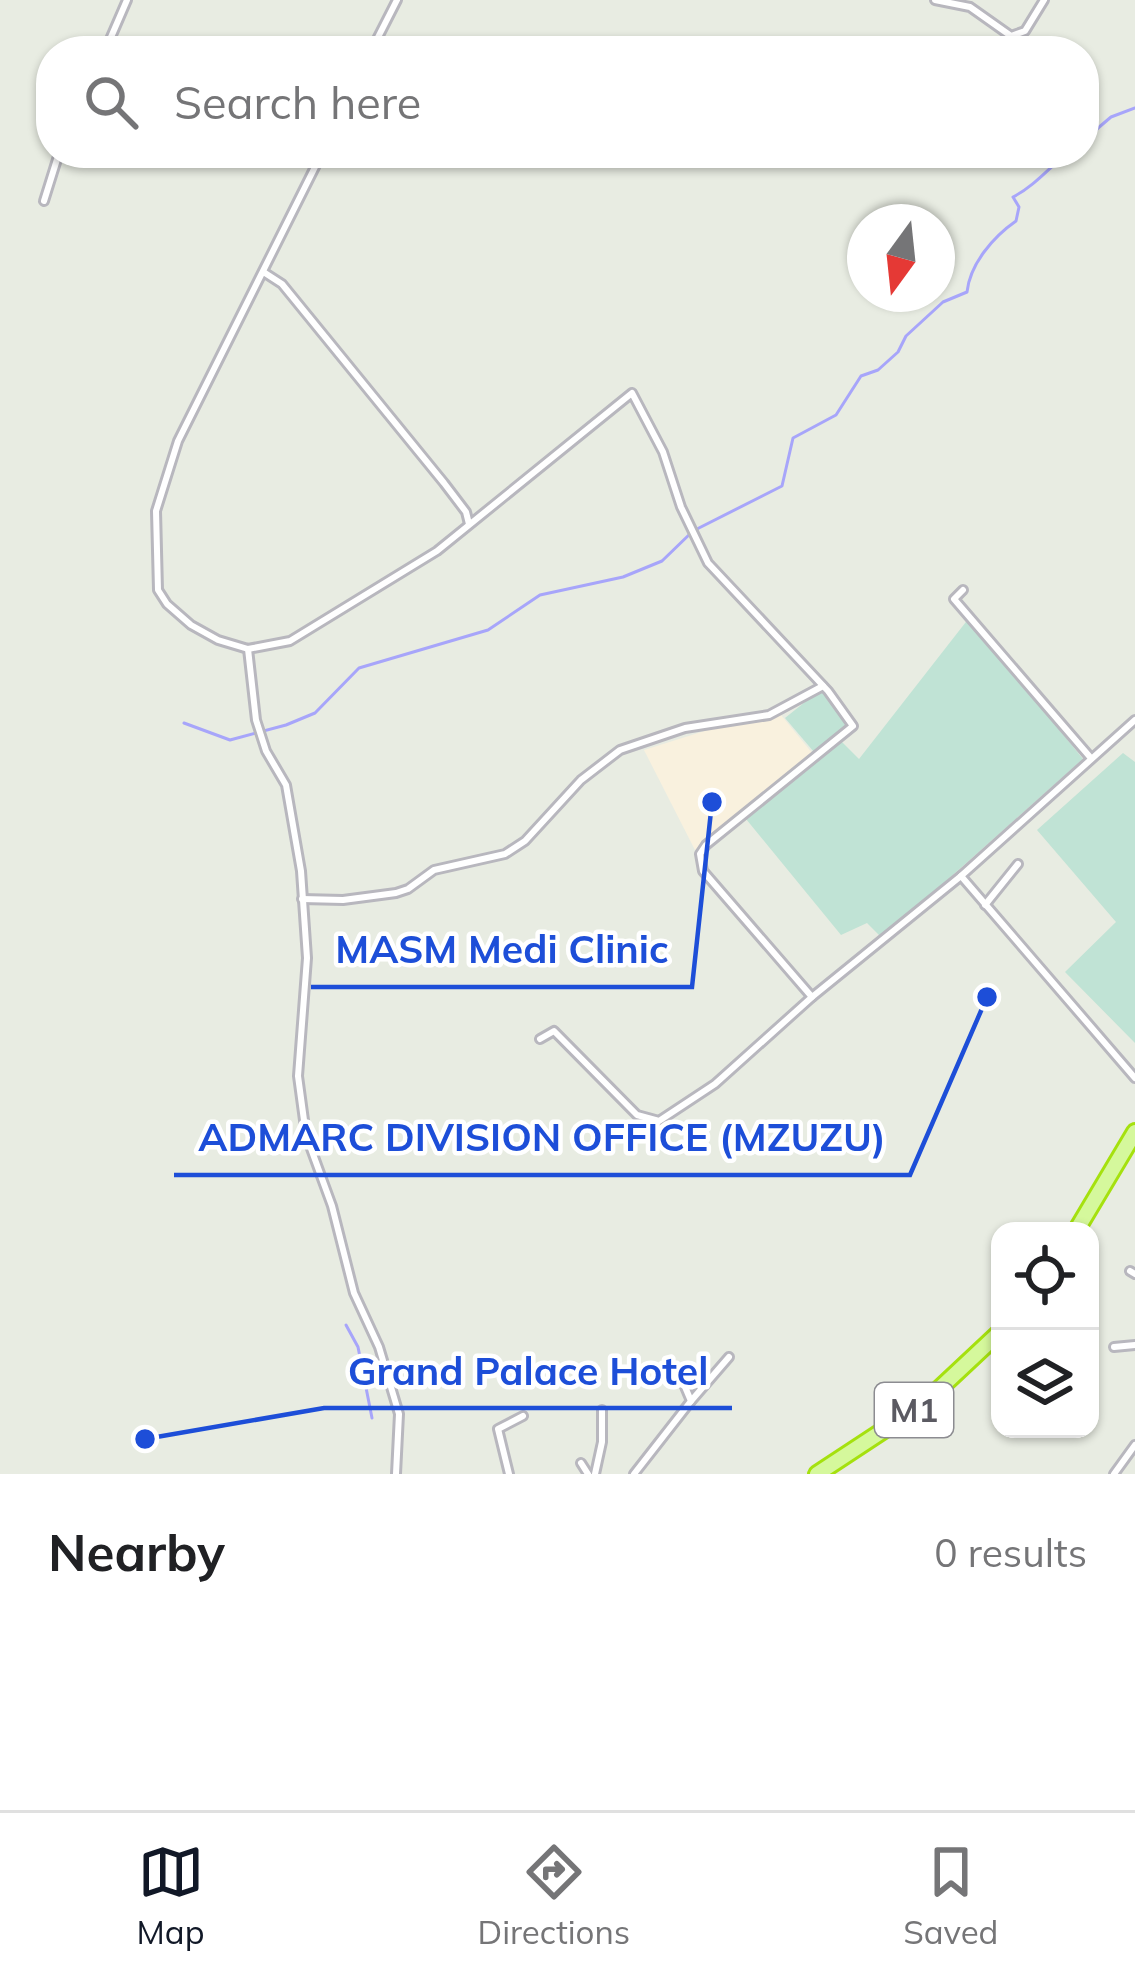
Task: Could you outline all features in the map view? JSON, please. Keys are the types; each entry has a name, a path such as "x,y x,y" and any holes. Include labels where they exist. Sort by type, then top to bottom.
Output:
{"highway":[{"path":"1081,1222 1135,1132"},
{"name":"M1","path":"817,1474 922,1405 991,1340"}],"street":[{"path":"111,36 127,0"},
{"path":"379,36 397,0"},
{"path":"935,0 970,7 1010,36 1025,31 1044,0"},
{"path":"44,201 54,168"},
{"path":"315,168 175,448 154,529 162,598 191,625 218,640 248,649 290,641 414,566 632,393 663,452 681,507 708,562 823,686 853,726 706,845 700,857 704,871 812,997"},
{"path":"265,273 282,284 429,464 466,512 469,526"},
{"path":"963,590 954,599 1090,757"},
{"path":"248,649 256,720 290,799 302,898 308,958 298,1076 303,1118 355,1293 379,1347 399,1414 396,1474"},
{"path":"302,898 330,901 396,893 434,870 505,854 525,842 580,780 620,750 685,728 769,715 823,686"},
{"path":"540,1039 555,1031 637,1115 658,1120 716,1084 812,997 962,876 1135,720"},
{"path":"985,905 1018,864"},
{"path":"962,876 1135,1078"},
{"path":"1114,1347 1135,1345"},
{"path":"634,1474 729,1357"},
{"path":"677,1368 691,1401"},
{"path":"581,1463 592,1474 602,1442 602,1410"},
{"path":"509,1474 498,1429 523,1416"},
{"path":"1114,1474 1135,1445"}],"shaded area":[{"path":"781,715 813,754 695,850 644,750 714,728"}],"green space":[{"path":"969,618 1083,759 882,938 867,923 841,935 746,819 839,739 859,759"},
{"path":"820,690 848,723 814,752 785,718"},
{"path":"1123,753 1135,762 1135,1043 1065,972 1116,922 1037,830"}],"waterway":[{"path":"1099,127 1135,108"},
{"path":"184,723 230,740 286,725 315,713 359,668 488,630 540,595 623,577 662,561 693,531 782,486 793,438 836,415 861,376 878,370 898,352 906,336 943,302 967,292 984,252 1016,221 1019,207 1013,197 1050,168"},
{"path":"346,1325 358,1347 372,1418"}],"place":[{"name":"MASM Medi Clinic","path":"712,802"},
{"name":"ADMARC DIVISION OFFICE (MZUZU)","path":"987,997"},
{"name":"Grand Palace Hotel","path":"145,1439"}]}
